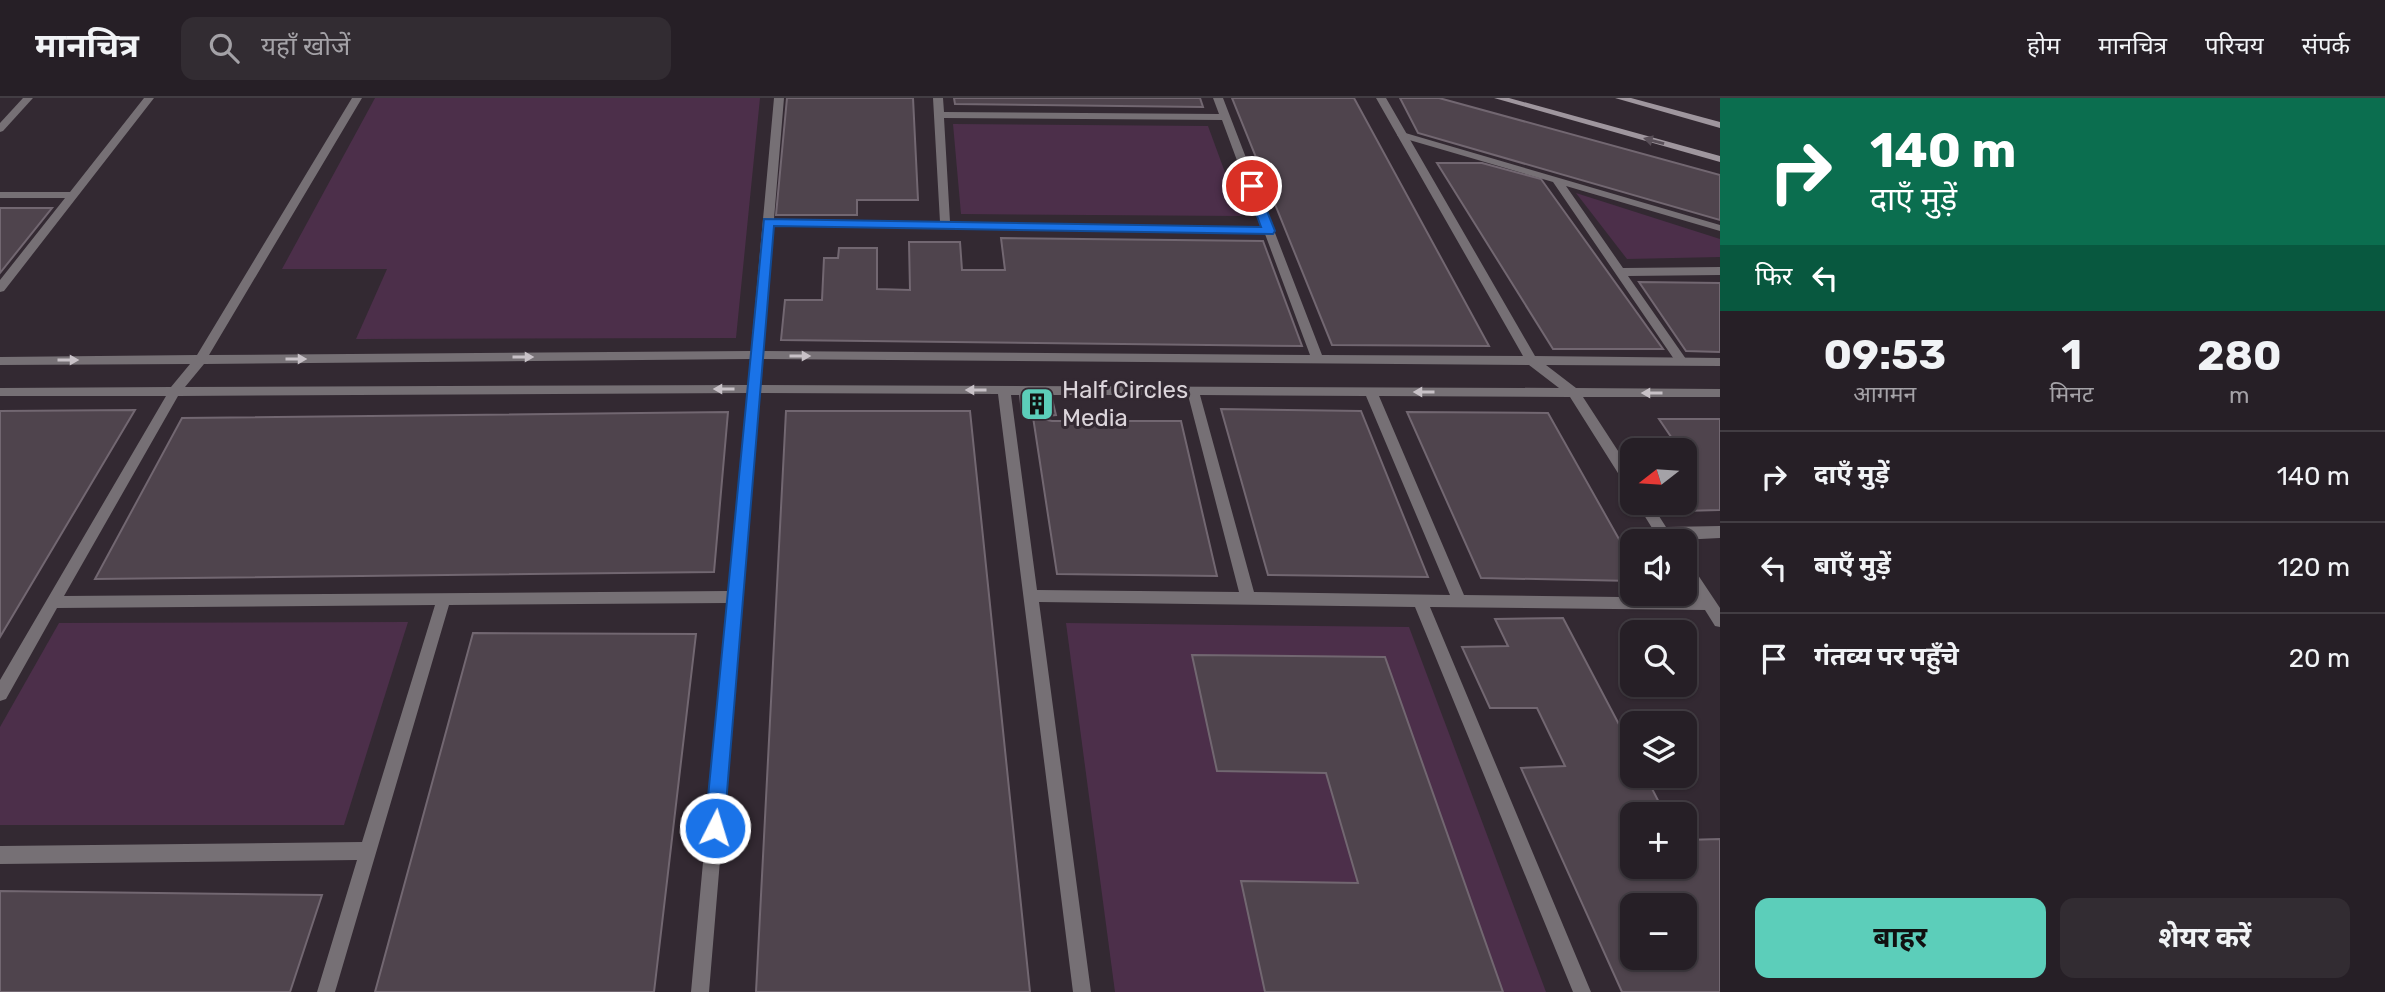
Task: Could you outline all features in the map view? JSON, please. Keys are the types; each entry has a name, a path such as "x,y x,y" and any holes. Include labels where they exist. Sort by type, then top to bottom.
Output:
{"street":[{"path":"0,129 28,98"},
{"path":"0,288 149,98"},
{"path":"0,694 175,391 201,359 357,98"},
{"path":"700,992 779,98"},
{"path":"937,98 945,225"},
{"path":"1219,98 1318,360"},
{"path":"1381,98 1532,361 1573,392 1620,465"},
{"path":"1499,98 1720,159"},
{"path":"1620,98 1720,125"},
{"path":"939,115 1226,117"},
{"path":"1402,135 1720,228"},
{"path":"1555,178 1682,362"},
{"path":"0,195 73,195"},
{"path":"768,222 1269,231"},
{"path":"1620,272 1720,271"},
{"path":"0,360 757,355 1720,362"},
{"path":"0,392 754,389 1720,393"},
{"path":"1004,390 1082,992"},
{"path":"1193,391 1248,599"},
{"path":"1371,392 1460,602"},
{"path":"1697,534 1720,532"},
{"path":"1697,586 1720,621"},
{"path":"1031,596 1709,604"},
{"path":"53,602 735,597"},
{"path":"326,992 444,599"},
{"path":"1420,601 1583,992"},
{"path":"0,855 369,851"}],"shaded area":[{"path":"375,98 760,98 736,338 356,339 387,269 282,269"},
{"path":"953,124 1208,126 1241,216 961,214"},
{"path":"1576,193 1720,239 1720,257 1627,259"},
{"path":"408,622 344,825 0,825 0,727 59,623"},
{"path":"1066,623 1409,627 1546,992 1115,992"}],"building":[{"path":"787,98 913,98 918,200 857,200 857,215 776,215"},
{"path":"954,98 1200,98 1203,107 955,104"},
{"path":"1232,98 1354,98 1489,346 1332,345"},
{"path":"1400,98 1439,98 1720,175 1720,220 1418,133"},
{"path":"1437,163 1482,163 1541,179 1663,349 1553,349"},
{"path":"0,208 52,208 0,273"},
{"path":"1001,238 1263,241 1302,346 781,340 785,300 822,300 824,258 838,258 839,248 877,248 877,289 910,290 909,242 960,242 962,270 1005,270"},
{"path":"1639,282 1720,283 1720,352 1686,351"},
{"name":"Half Circles Media","path":"1020,395 1051,395 1056,415 1033,417 1022,413"},
{"path":"1221,409 1361,411 1428,577 1268,575"},
{"path":"135,410 0,637 0,411"},
{"path":"786,411 970,411 1030,992 756,992"},
{"path":"728,412 714,572 95,579 182,418"},
{"path":"1407,412 1548,413 1620,541 1620,581 1481,578"},
{"path":"1033,417 1052,421 1181,421 1217,576 1057,574"},
{"path":"1659,419 1720,419 1720,510 1698,511 1698,438 1672,438"},
{"path":"1563,618 1620,726 1620,788 1652,788 1659,802 1620,802 1620,879 1697,879 1697,840 1720,839 1720,992 1622,992 1521,768 1565,766 1537,708 1490,708 1462,647 1508,646 1495,619"},
{"path":"473,633 696,634 654,992 375,992"},
{"path":"1192,655 1385,657 1503,992 1265,992 1241,881 1358,883 1326,773 1217,771"},
{"path":"0,891 322,895 290,992 0,992"}],"place":[{"name":"Half Circles Media","path":"1037,404"}],"route":[{"path":"715,828 768,222 1269,231 1252,186"}]}
